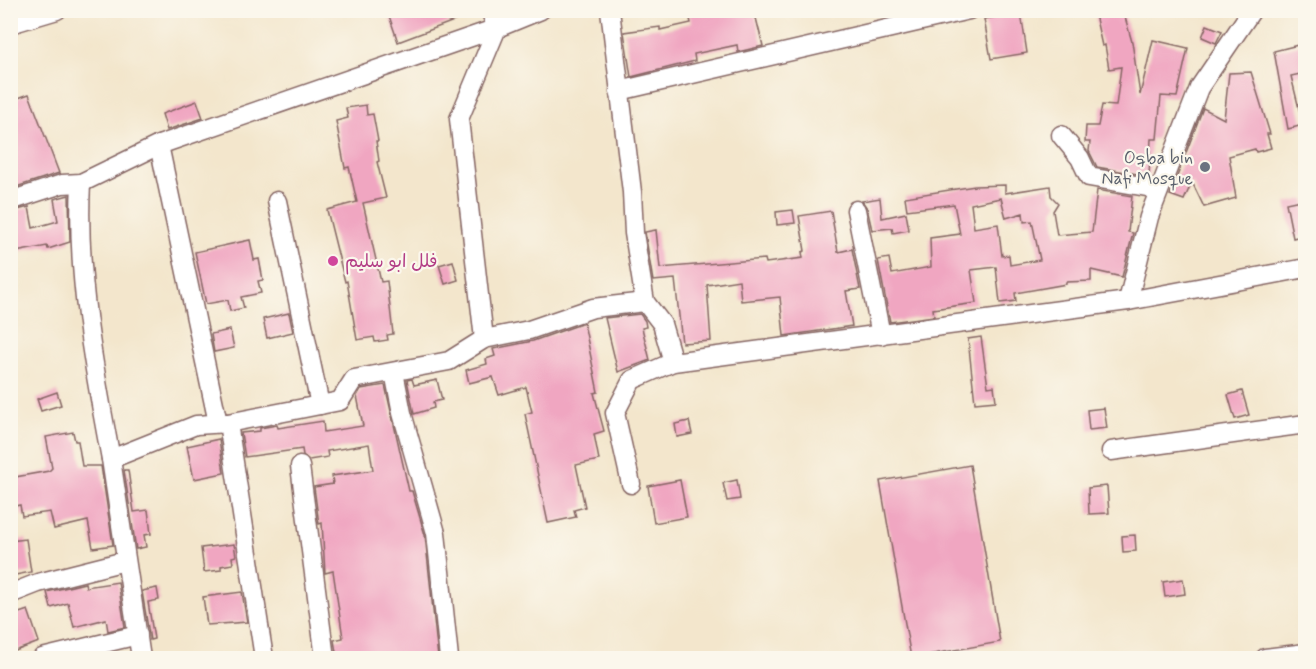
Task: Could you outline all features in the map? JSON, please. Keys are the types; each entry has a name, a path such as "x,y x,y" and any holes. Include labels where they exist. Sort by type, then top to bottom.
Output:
{"street":[{"path":"10,24 57,10"},
{"path":"484,339 459,119 497,28 490,10"},
{"path":"10,201 62,184 81,183 159,145 497,28 541,10"},
{"path":"610,10 632,192 634,233 645,302 662,324 673,363"},
{"path":"619,91 969,10"},
{"path":"1128,301 1158,189 1199,88 1252,10"},
{"path":"1061,135 1080,158 1089,177 1158,189"},
{"path":"159,145 223,423 264,658"},
{"path":"81,183 79,220 97,387 111,459 141,658"},
{"path":"276,201 320,405"},
{"path":"856,210 880,335"},
{"path":"631,484 615,413 632,380 673,363 1128,301 1305,268"},
{"path":"111,459 196,425 223,423 340,401 354,379 449,361 484,339 529,330 593,308 645,302"},
{"path":"394,372 402,413 436,533 449,658"},
{"path":"1112,451 1305,424"},
{"path":"300,466 325,658"},
{"path":"10,594 38,583 125,561"},
{"path":"42,658 138,635"},
{"path":"1265,658 1305,653"}],"building":[{"path":"387,10 478,10 478,12 398,42"},
{"path":"688,10 754,10 763,46 738,52 737,45 694,54 695,61 631,77 624,32 660,27 660,30 691,23"},
{"path":"1094,10 1123,10 1132,42 1140,95 1153,40 1188,48 1177,97 1161,96 1157,139 1151,139 1149,176 1097,167 1089,151 1090,142 1085,142 1086,126 1098,126 1102,105 1116,106 1121,67 1109,69 1105,45 1102,46"},
{"path":"1021,13 1027,53 991,59 984,19"},
{"path":"1207,25 1222,31 1216,43 1202,37"},
{"path":"1302,44 1305,73 1291,76 1303,125 1288,129 1274,51"},
{"path":"1251,72 1270,134 1267,134 1271,148 1256,152 1255,149 1229,156 1236,198 1204,207 1192,182 1184,200 1170,195 1203,108 1224,119 1229,73"},
{"path":"29,94 59,173 10,189 10,101"},
{"path":"197,101 203,118 167,130 162,114"},
{"path":"366,105 367,115 373,114 378,141 376,141 379,161 377,162 386,198 363,203 381,282 387,281 393,334 387,335 388,340 375,342 374,337 357,340 347,281 345,282 327,210 357,202 349,167 345,168 336,121 348,118 346,108"},
{"path":"1005,185 1005,193 1050,186 1051,196 1058,203 1053,211 1057,235 1092,232 1097,190 1132,196 1128,232 1133,233 1122,277 1091,270 1091,281 1066,282 1066,284 1015,293 1016,301 1000,303 996,267 971,270 976,303 933,309 934,316 890,322 878,260 889,258 892,274 931,267 930,238 960,234 954,204 907,210 905,197 975,186","holes":["1001,198 1006,218 1023,213 1024,222 1032,221 1040,260 1010,265 1009,255 1002,256 998,224 974,228 971,204"]},
{"path":"69,195 70,242 48,249 47,246 10,253 10,212 29,207 33,228 58,221 54,199"},
{"path":"880,198 882,218 906,213 909,230 893,233 892,228 872,230 867,208 862,201"},
{"path":"1305,199 1305,235 1293,238 1286,203"},
{"path":"793,210 795,223 777,225 776,212"},
{"path":"831,211 838,252 852,249 860,289 846,291 852,326 784,336 780,297 741,301 739,280 707,285 711,341 682,343 675,279 653,281 645,232 656,230 660,268 765,259 766,263 803,258 802,252 805,251 799,216"},
{"path":"250,240 254,260 259,259 263,280 258,281 261,293 241,297 244,308 230,311 228,300 206,304 195,252"},
{"path":"453,261 458,280 445,284 439,265"},
{"path":"289,313 293,332 267,338 263,319"},
{"path":"640,314 645,321 646,327 642,328 650,360 618,372 605,318"},
{"path":"584,323 598,392 594,393 604,431 594,434 599,460 576,465 585,507 574,510 576,517 548,523 525,414 532,412 526,387 499,395 493,377 469,383 466,370 487,364 486,359 495,356 493,349 533,341"},
{"path":"230,330 234,348 214,352 211,334"},
{"path":"981,337 988,387 994,386 996,401 975,403 968,339"},
{"path":"412,379 414,385 437,380 442,400 433,402 434,408 414,414 407,380"},
{"path":"385,385 409,491 412,491 425,535 438,658 387,658 387,655 337,658 334,640 343,638 333,571 325,573 322,523 319,524 314,487 333,484 332,476 373,470 369,444 327,451 328,457 309,460 303,455 302,449 245,457 241,433 260,431 260,428 277,425 278,428 323,421 324,432 363,426 357,396 361,389"},
{"path":"1242,391 1249,415 1235,419 1228,395"},
{"path":"57,392 61,405 41,411 37,399"},
{"path":"1104,408 1107,428 1089,430 1087,410"},
{"path":"689,421 692,434 677,437 675,424"},
{"path":"73,432 75,441 78,441 82,466 101,466 113,545 93,548 88,521 54,529 50,512 22,516 20,505 10,507 10,478 49,471 52,468 46,437"},
{"path":"219,439 224,473 194,479 187,446"},
{"path":"970,465 1000,642 911,658 880,481"},
{"path":"124,470 128,470 134,512 148,510 151,534 144,535 146,547 136,549"},
{"path":"680,480 687,517 654,523 648,486"},
{"path":"737,480 740,499 727,501 723,483"},
{"path":"1107,486 1109,513 1089,514 1088,488"},
{"path":"1135,535 1136,551 1123,552 1122,536"},
{"path":"26,539 31,572 10,576 10,541"},
{"path":"234,544 236,556 232,557 233,564 221,566 221,570 204,572 201,548"},
{"path":"1183,579 1185,594 1165,597 1163,582"},
{"path":"118,582 125,627 108,631 106,619 74,627 68,603 51,608 47,592 85,583 86,587"},
{"path":"157,588 159,600 148,602 154,639 150,640 142,591"},
{"path":"242,592 247,622 207,625 203,597"},
{"path":"28,610 39,642 15,651 10,638 10,616"}],"place":[{"name":"Oqba bin Nafi Mosque","path":"1205,167"},
{"name":"فلل ابو سليم","path":"333,261"}]}
